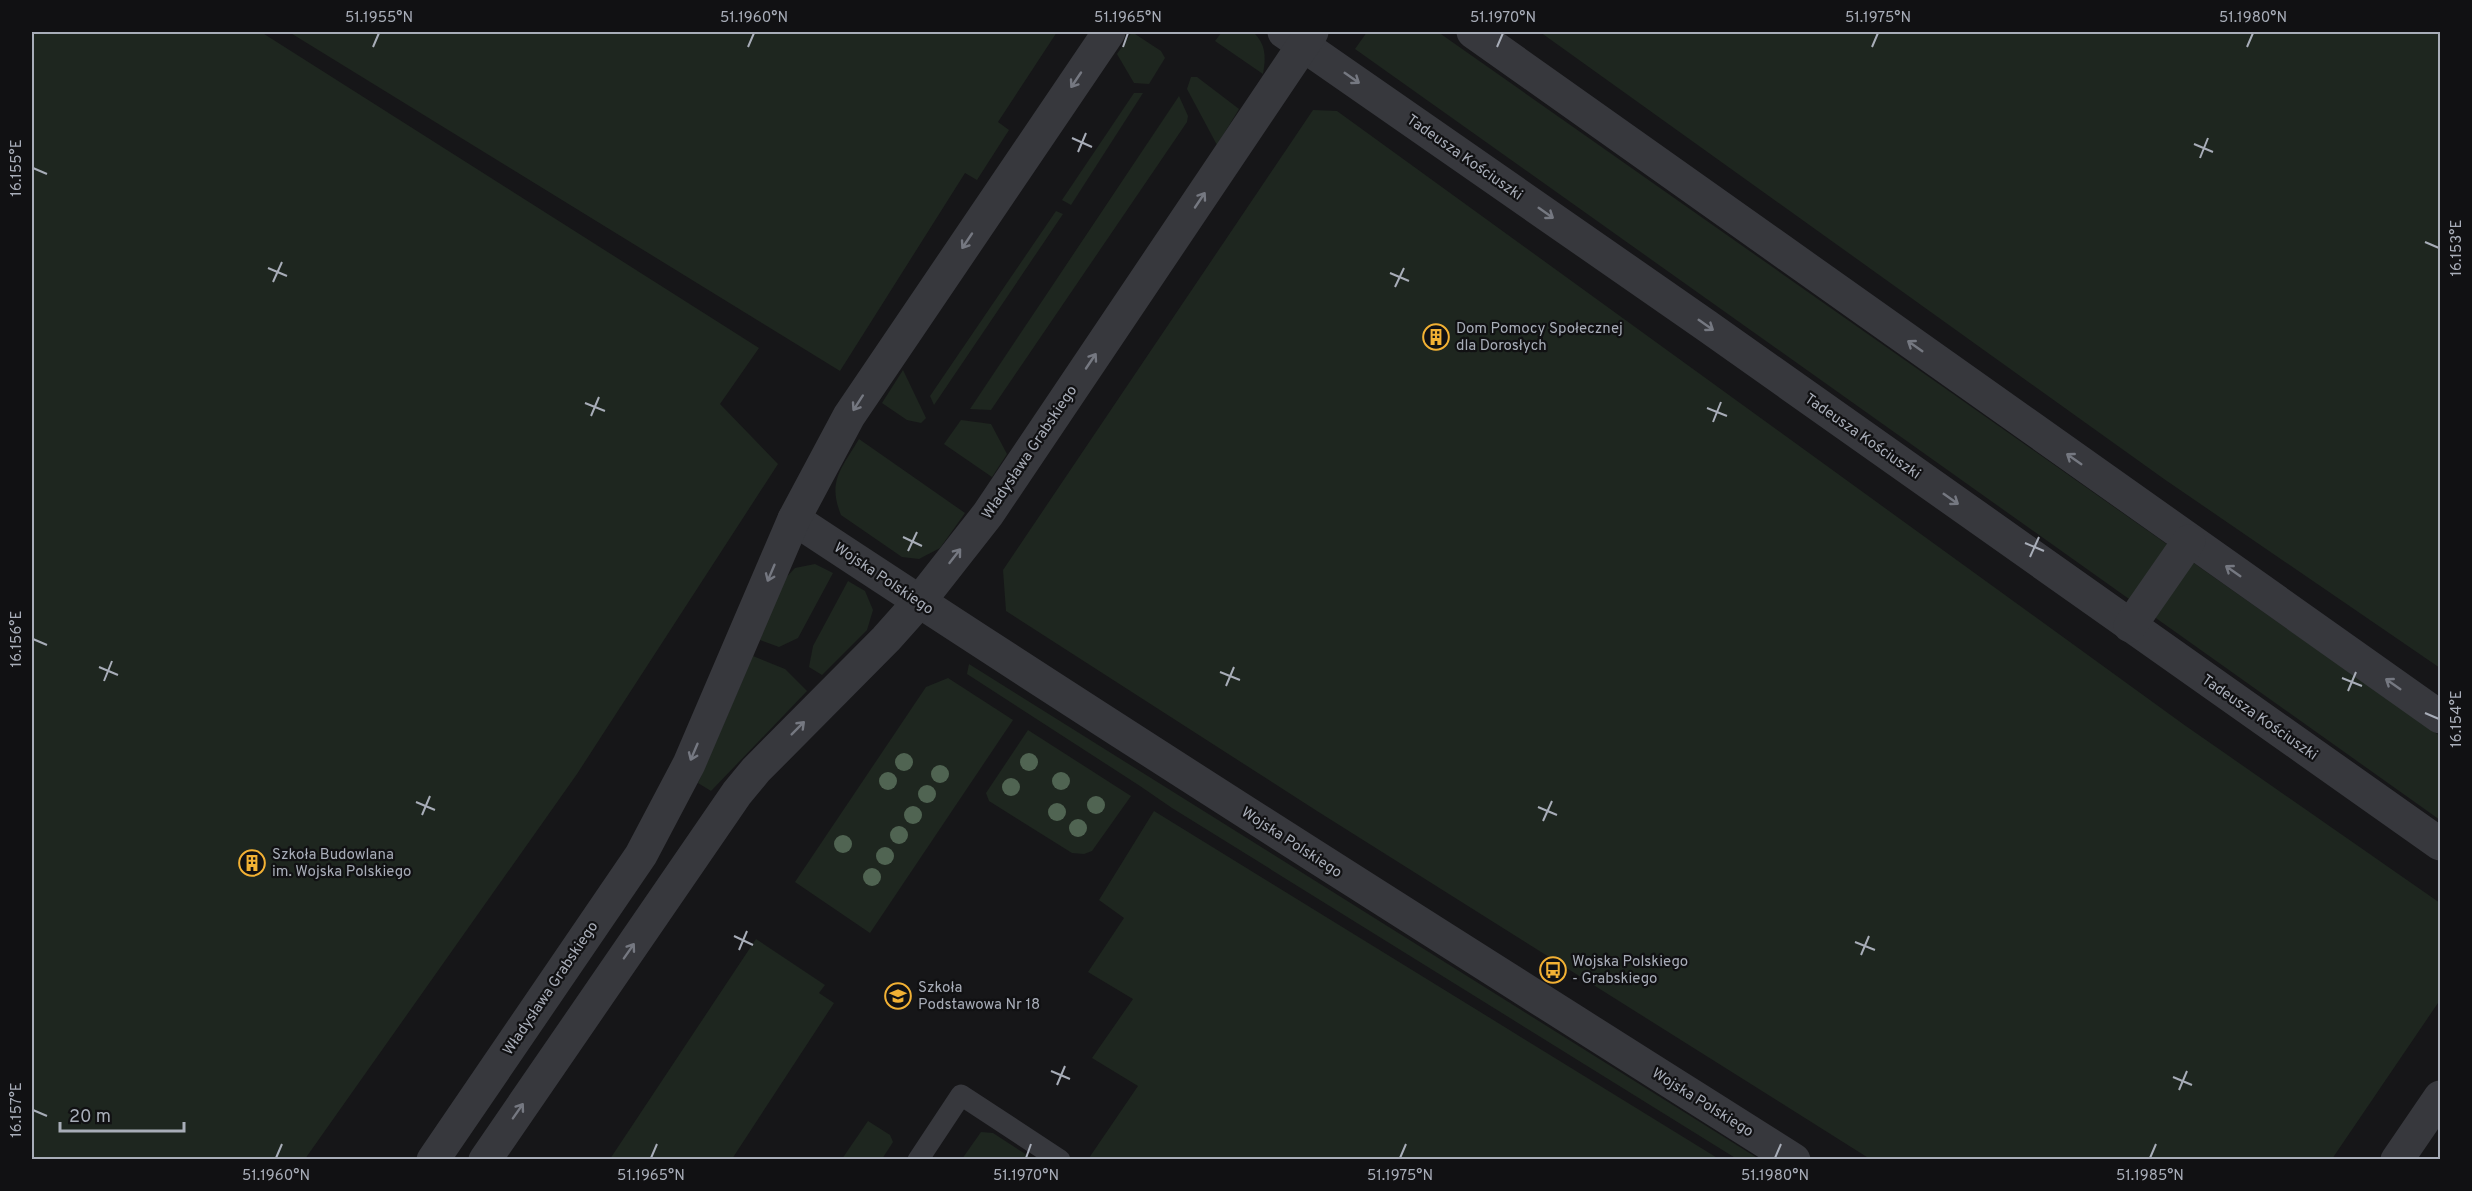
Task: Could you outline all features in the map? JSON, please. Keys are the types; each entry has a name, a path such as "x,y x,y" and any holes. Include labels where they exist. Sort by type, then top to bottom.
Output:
{"street":[{"name":"Władysława Grabskiego","path":"433,1160 641,855 664,814 689,764 794,519 849,416 1109,32"},
{"path":"1473,32 2440,717"},
{"name":"Władysława Grabskiego","path":"485,1160 756,770 886,639 919,602 988,514 1300,36"},
{"name":"Tadeusza Kościuszki","path":"1300,36 2440,844"},
{"name":"Wojska Polskiego","path":"794,519 1312,855 1794,1160"},
{"path":"2130,626 2189,540"},
{"path":"664,814 706,840"},
{"path":"2397,1160 2440,1097"}],"lane":[{"path":"918,1160 961,1095 1060,1160"}],"shaded area":[{"path":"32,32 261,32 759,348 720,404 778,464 577,774 305,1159 32,1159"},
{"path":"289,32 1057,32 998,122 1009,130 977,180 965,173 840,371"},
{"path":"1132,32 1161,51 1165,58 1149,84 1134,83 1117,54"},
{"path":"1222,32 1253,32 1264,51 1263,74 1215,41"},
{"path":"1367,32 1438,32 2440,736 2440,820 1355,49"},
{"path":"1540,32 2440,32 2440,668 2164,479"},
{"path":"1191,77 1197,77 1239,109 1217,145 1187,89"},
{"path":"1134,93 1143,93 1071,205 1062,200"},
{"path":"1179,96 1188,116 1187,122 991,410 970,409"},
{"path":"1313,110 1337,111 2183,724 2440,903 2440,1000 2332,1159 1870,1159 1317,811 1006,611 1003,570"},
{"path":"1056,211 1063,214 934,405 930,396"},
{"path":"903,370 926,418 921,423 907,420 882,403"},
{"path":"961,420 991,424 1007,454 992,477 944,444"},
{"path":"859,439 965,513 940,548 919,559 902,557 841,515 836,493 838,475"},
{"path":"815,564 833,573 798,638 779,647 760,640 781,583 795,568"},
{"path":"848,581 865,591 873,610 867,630 822,675 809,667 813,646"},
{"path":"753,656 785,669 807,691 711,791 698,783"},
{"path":"969,664 1759,1159 1737,1159 1172,808 967,674"},
{"path":"948,678 1013,720 870,933 795,882 926,687"},
{"path":"1028,730 1131,796 1092,851 1084,854 1072,853 989,801 986,793"},
{"path":"1154,811 1719,1159 1089,1158 1138,1086 1092,1058 1133,999 1088,972 1124,918 1099,900"},
{"path":"756,939 825,985 819,993 834,1003 732,1159 610,1159"},
{"path":"868,1121 890,1135 893,1142 882,1159 842,1159"},
{"path":"981,1132 993,1133 1033,1159 962,1159"}],"place":[{"name":"Dom Pomocy Społecznej dla Dorosłych","path":"1436,337"},
{"name":"Szkoła Budowlana im. Wojska Polskiego","path":"252,863"},
{"name":"Wojska Polskiego - Grabskiego","path":"1553,970"},
{"name":"Szkoła Podstawowa Nr 18","path":"898,996"}]}
